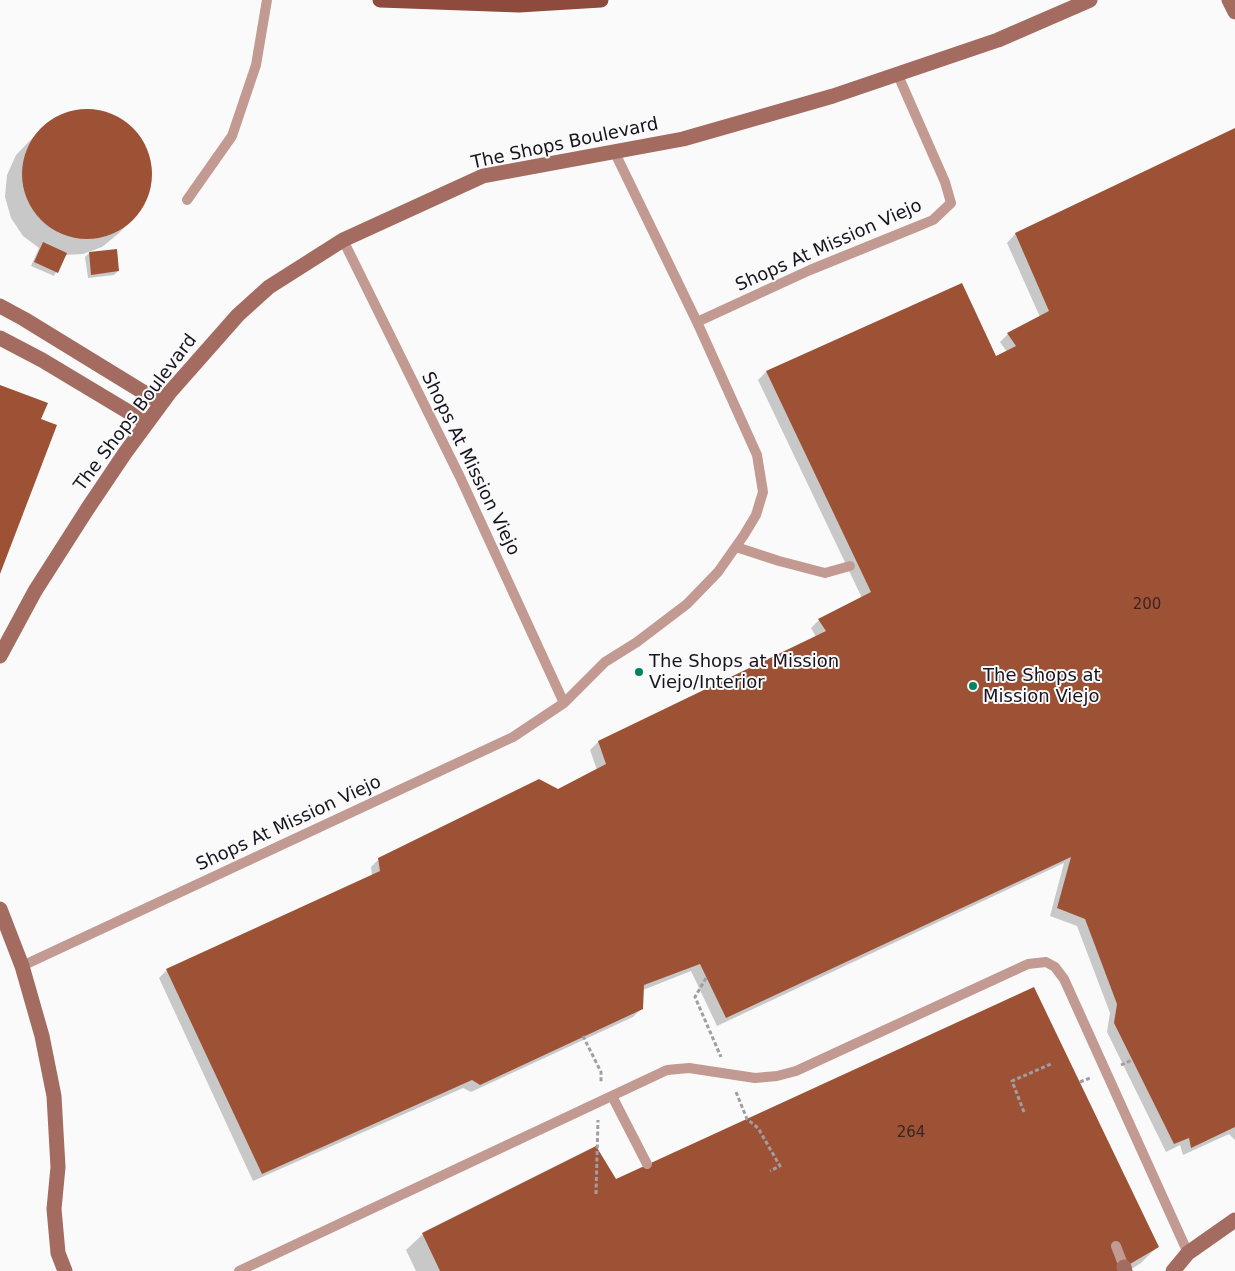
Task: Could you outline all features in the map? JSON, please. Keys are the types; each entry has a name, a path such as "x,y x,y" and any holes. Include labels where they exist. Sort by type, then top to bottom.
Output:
{"main road":[{"path":"380,0 519,5 601,0"}],"street":[{"name":"The Shops Boulevard","path":"0,656 27,605 75,528 161,403 214,339 269,287 343,240 483,176 692,137 833,96 998,40 1090,0"},
{"path":"1229,0 1235,12"},
{"path":"0,306 161,403"},
{"path":"0,338 42,360 147,423"},
{"path":"0,909 22,966 42,1036 54,1096 58,1167 54,1209 58,1253 65,1271"},
{"path":"1173,1271 1188,1254 1235,1220"}],"lane":[{"path":"187,200 232,136 256,65 267,0"},
{"name":"Shops At Mission Viejo","path":"697,322 810,270 916,228 932,220 951,203 945,182 897,73"},
{"name":"Shops At Mission Viejo","path":"22,966 513,737 564,703 605,662 637,642 687,604 718,572 756,515 763,492 757,455 697,322 614,151"},
{"name":"Shops At Mission Viejo","path":"343,240 460,477 564,703"},
{"path":"736,547 825,573 850,566"},
{"path":"239,1271 667,1070 689,1068 755,1078 777,1076 796,1070 1028,964 1046,962 1055,967 1064,979 1188,1254"},
{"path":"612,1096 647,1164"},
{"path":"1116,1246 1124,1269"}],"path":[{"path":"706,978 695,997 721,1058"},
{"path":"1024,1112 1012,1081 1051,1064"},
{"path":"732,1084 747,1120 758,1128 780,1166 770,1171"},
{"path":"596,1146 596,1194"}],"building":[{"path":"87,109 100,110 112,114 133,128 147,149 151,161 151,187 147,199 133,220 112,234 100,238 87,239 74,238 62,234 41,220 27,199 23,187 22,174 23,161 27,149 41,128 62,114 74,110"},
{"name":"The Shops at Mission Viejo","path":"1235,128 1235,1127 1191,1148 1189,1138 1174,1144 1114,1023 1117,1004 1085,919 1057,908 1071,857 726,1018 700,964 644,985 643,1009 480,1085 472,1080 262,1174 166,969 380,871 378,858 539,779 558,789 606,764 598,741 826,631 818,619 871,592 766,371 962,283 996,356 1016,346 1007,333 1049,311 1015,233"},
{"path":"43,242 67,253 58,273 34,262"},
{"path":"117,249 119,271 91,275 89,252"},
{"path":"0,385 48,403 41,419 57,425 0,574"},
{"path":"1034,987 1159,1247 1118,1271 440,1271 422,1233 596,1146 616,1179"}],"place":[{"name":"The Shops at Mission Viejo/Interior","path":"639,672"},
{"name":"The Shops at Mission Viejo","path":"973,686"}]}
